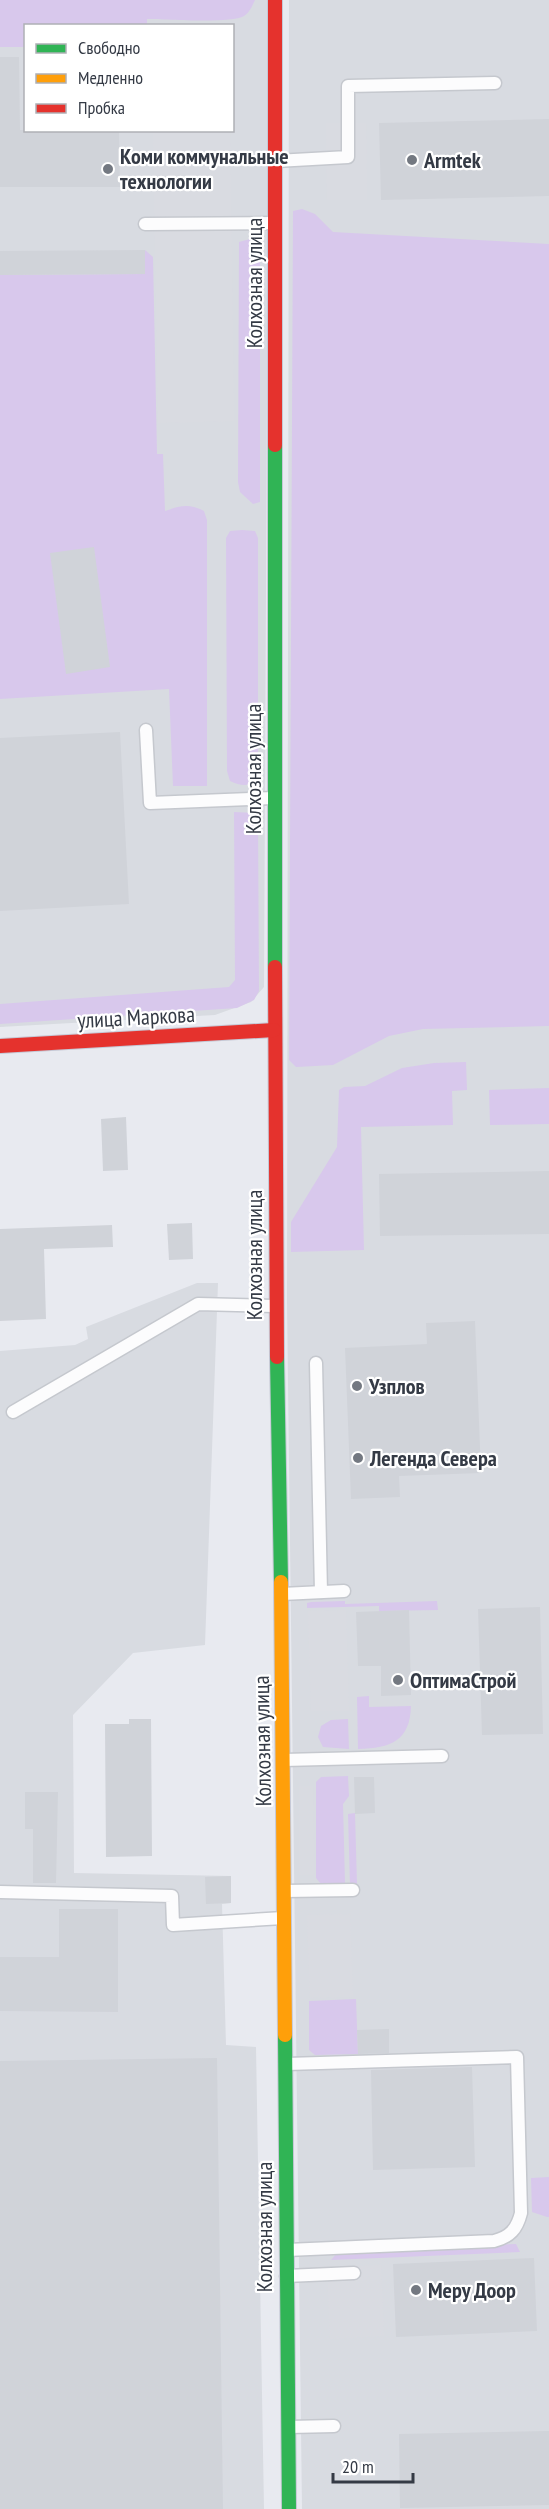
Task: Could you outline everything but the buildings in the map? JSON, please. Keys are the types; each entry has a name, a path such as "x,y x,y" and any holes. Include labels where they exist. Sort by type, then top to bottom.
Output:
{"street":[{"name":"Колхозная улица","path":"275,0 275,1306 284,1760 285,2276 289,2509"},
{"name":"улица Маркова","path":"0,1046 274,1030"}],"lane":[{"path":"275,161 348,158 348,86 495,83"},
{"path":"145,224 275,223"},
{"path":"146,730 150,803 274,798"},
{"path":"13,1412 198,1304 275,1306"},
{"path":"316,1364 321,1592"},
{"path":"281,1594 344,1591"},
{"path":"284,1760 442,1756"},
{"path":"284,1891 353,1890"},
{"path":"0,1892 172,1896 174,1925 284,1918"},
{"path":"285,2064 517,2057 521,2213 514,2230 507,2238 494,2241 285,2250"},
{"path":"285,2276 354,2273"},
{"path":"288,2427 334,2426"}],"shaded area":[{"path":"0,0 269,0 264,987 251,1002 215,1015 0,1027"},
{"path":"0,0 255,0 244,16 226,20 147,19 147,24 24,24 24,47 0,47"},
{"path":"289,0 549,0 549,2509 302,2509 287,1302"},
{"path":"326,123 366,123 367,200 327,200"},
{"path":"153,132 230,132 234,421 158,423"},
{"path":"302,209 315,214 333,232 549,244 549,1026 423,1029 389,1036 333,1065 296,1067 289,1060 293,211"},
{"path":"250,239 260,242 260,502 253,504 240,492 238,482 239,242"},
{"path":"145,250 153,257 157,454 163,454 165,511 180,507 194,507 204,511 207,520 207,786 173,786 169,689 0,699 0,275 145,274"},
{"path":"230,531 255,531 258,538 258,780 244,785 230,781 227,771 226,538"},
{"path":"234,812 257,813 258,819 259,991 254,1000 237,1008 0,1024 0,1004 229,987 235,980"},
{"path":"466,1062 467,1090 452,1091 453,1125 361,1127 364,1250 291,1252 291,1222 337,1147 339,1090 344,1087 365,1086 402,1068 434,1063"},
{"path":"549,1088 549,1124 490,1125 489,1090"},
{"path":"197,1283 218,1283 205,1645 133,1653 73,1715 74,1873 231,1876 231,1903 222,1904 226,2045 256,2047 264,2509 0,2509 0,1351 75,1345 88,1339 86,1327"},
{"path":"345,1601 345,1604 437,1601 438,1610 379,1611 379,1606 307,1608 307,1603 311,1602"},
{"path":"346,1610 349,1711 311,1711 308,1611"},
{"path":"369,1696 369,1707 411,1706 410,1718 402,1735 396,1740 380,1747 358,1749 357,1697"},
{"path":"348,1719 349,1749 323,1747 318,1737 321,1726 331,1720"},
{"path":"348,1776 349,1796 343,1804 345,1884 321,1884 316,1878 316,1782 321,1777"},
{"path":"299,1786 313,1786 314,1875 299,1875"},
{"path":"355,1813 357,1884 350,1885 348,1814"},
{"path":"350,1914 353,1997 310,1998 307,1915"},
{"path":"356,1999 358,2054 315,2055 309,2050 309,2001"},
{"path":"549,2177 549,2217 547,2217 532,2212 531,2178"},
{"path":"516,2244 520,2252 331,2260 338,2252"},
{"path":"381,2265 384,2336 330,2339 327,2268"}],"traffic: fast":[{"path":"275,445 275,967"},
{"path":"277,1357 281,1582"},
{"path":"285,2035 289,2509"}],"traffic: slow":[{"path":"281,1582 285,2035"}],"traffic: jam":[{"path":"275,0 275,445"},
{"path":"275,967 277,1357"},
{"path":"0,1046 274,1030"}],"place":[{"name":"Armtek","path":"412,160"},
{"name":"Коми коммунальные технологии","path":"108,169"},
{"name":"Узплов","path":"357,1386"},
{"name":"Легенда Севера","path":"358,1458"},
{"name":"ОптимаСтрой","path":"398,1680"},
{"name":"Меру Доор","path":"416,2290"}]}
